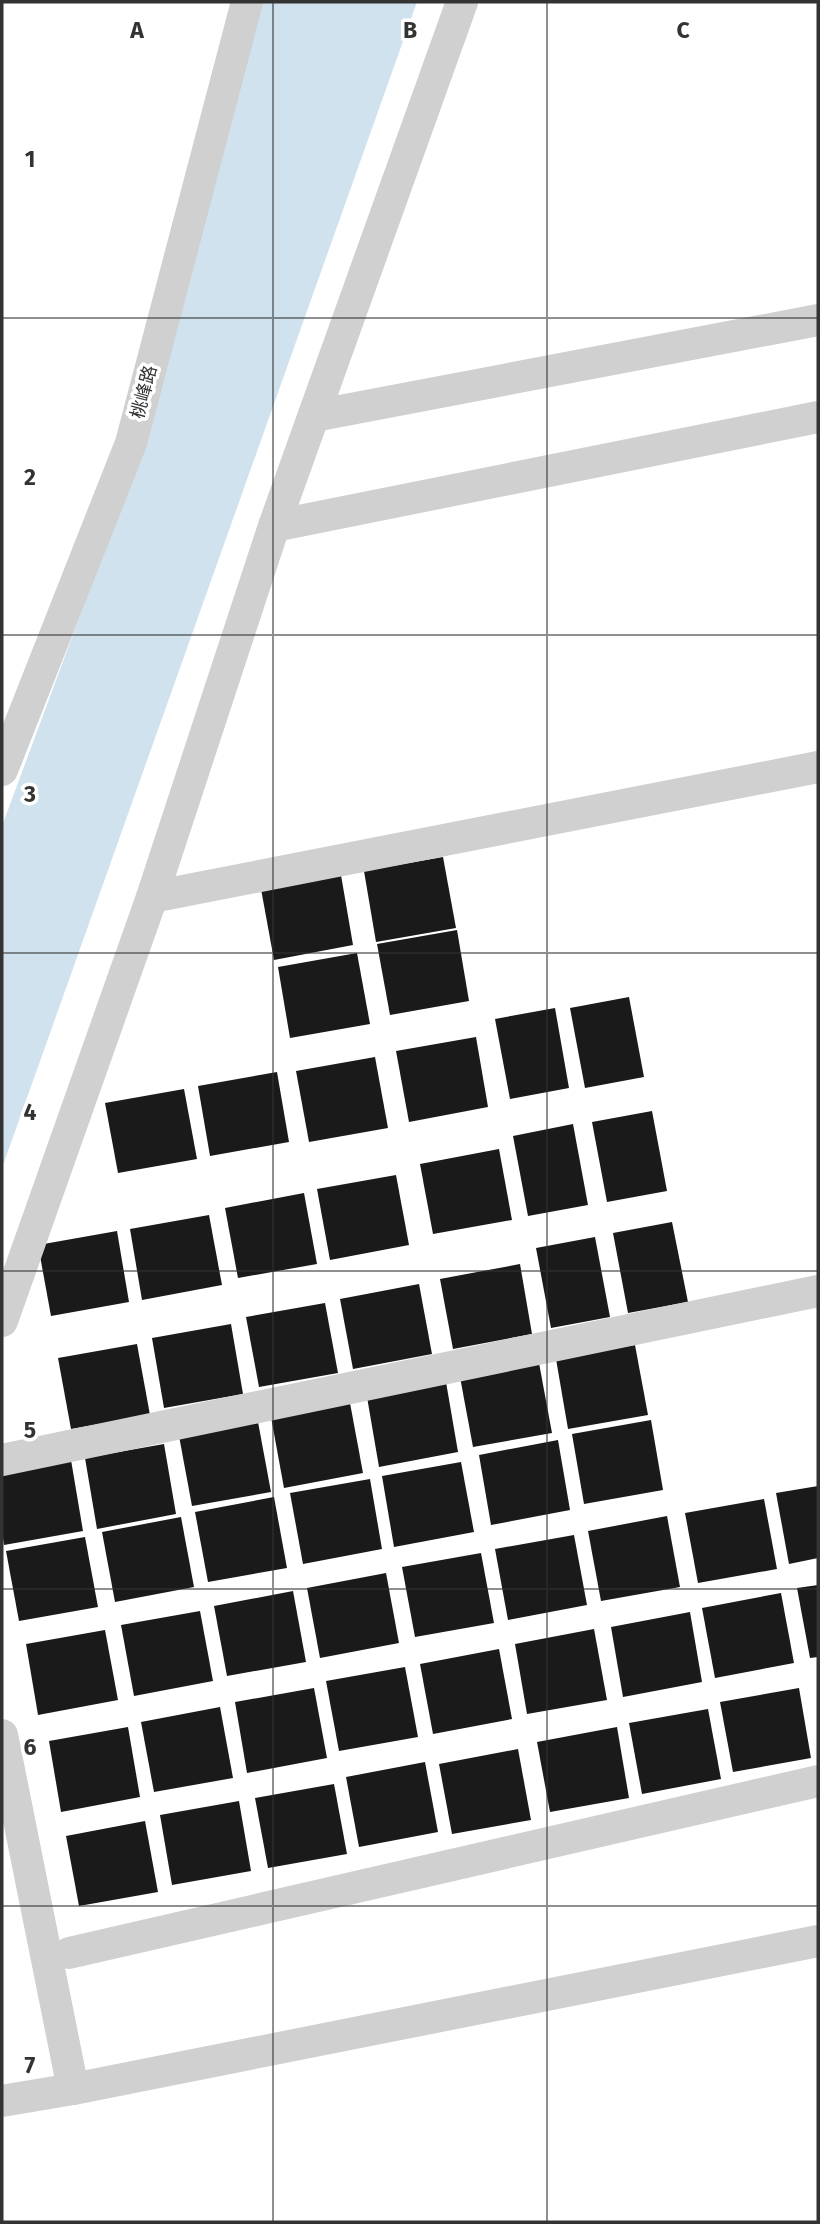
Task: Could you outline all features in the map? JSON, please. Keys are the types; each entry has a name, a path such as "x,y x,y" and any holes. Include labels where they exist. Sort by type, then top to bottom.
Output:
{"street":[{"name":"桃峰路","path":"2,770 131,443 247,2"},
{"path":"2,1321 152,897 274,526 462,2"},
{"path":"314,416 818,320"},
{"path":"274,526 818,417"},
{"path":"152,897 818,767"},
{"path":"2,1460 818,1290"},
{"path":"2,1735 73,2089"},
{"path":"69,1953 818,1781"},
{"path":"2,2101 818,1941"}],"water":[{"path":"263,2 417,2 2,1168 2,826 134,470"}],"building":[{"path":"443,857 456,928 376,942 364,871"},
{"path":"341,875 353,945 274,960 261,889"},
{"path":"457,930 469,1001 390,1015 377,944"},
{"path":"357,953 370,1024 290,1038 278,967"},
{"path":"629,997 644,1077 585,1088 570,1008"},
{"path":"555,1008 569,1088 510,1099 495,1019"},
{"path":"476,1037 488,1107 409,1122 396,1051"},
{"path":"375,1057 388,1128 309,1142 296,1071"},
{"path":"277,1072 289,1142 210,1156 198,1086"},
{"path":"184,1089 197,1159 118,1173 105,1103"},
{"path":"652,1111 667,1191 607,1202 592,1122"},
{"path":"573,1124 588,1205 528,1216 513,1136"},
{"path":"499,1149 512,1220 433,1234 420,1164"},
{"path":"396,1175 409,1245 330,1260 317,1189"},
{"path":"304,1193 317,1264 238,1278 225,1208"},
{"path":"209,1215 222,1285 142,1300 130,1229"},
{"path":"672,1222 688,1302 628,1313 613,1233"},
{"path":"117,1231 129,1302 51,1316 38,1245"},
{"path":"595,1237 610,1317 551,1328 536,1248"},
{"path":"520,1264 532,1334 453,1349 440,1279"},
{"path":"419,1284 432,1354 353,1369 340,1299"},
{"path":"325,1303 338,1373 259,1387 246,1317"},
{"path":"231,1324 243,1394 164,1408 152,1338"},
{"path":"137,1344 150,1415 71,1429 58,1358"},
{"path":"635,1345 648,1415 568,1429 556,1359"},
{"path":"539,1363 552,1433 473,1447 460,1377"},
{"path":"446,1382 458,1452 379,1467 367,1397"},
{"path":"350,1403 363,1473 284,1488 271,1417"},
{"path":"651,1420 663,1490 584,1504 572,1434"},
{"path":"258,1422 271,1492 192,1506 179,1436"},
{"path":"558,1440 570,1510 491,1525 479,1455"},
{"path":"164,1444 176,1514 97,1529 85,1458"},
{"path":"71,1460 83,1531 4,1545 2,1472"},
{"path":"461,1462 474,1532 394,1547 382,1476"},
{"path":"370,1479 382,1549 303,1564 290,1493"},
{"path":"818,1486 818,1558 789,1564 776,1493"},
{"path":"274,1497 287,1568 208,1582 195,1512"},
{"path":"764,1499 777,1569 698,1583 685,1513"},
{"path":"667,1516 680,1587 601,1601 588,1531"},
{"path":"181,1517 194,1587 115,1602 102,1532"},
{"path":"574,1535 587,1605 508,1620 495,1549"},
{"path":"85,1537 98,1607 19,1621 6,1551"},
{"path":"481,1553 494,1623 415,1637 402,1567"},
{"path":"386,1573 399,1643 320,1658 307,1588"},
{"path":"818,1585 818,1657 810,1658 797,1588"},
{"path":"293,1591 306,1662 227,1676 214,1606"},
{"path":"781,1593 794,1663 715,1678 702,1608"},
{"path":"200,1611 213,1681 134,1696 121,1625"},
{"path":"690,1612 702,1682 623,1697 611,1627"},
{"path":"594,1629 607,1700 527,1714 515,1644"},
{"path":"105,1630 118,1700 38,1715 26,1644"},
{"path":"499,1649 512,1719 433,1734 420,1664"},
{"path":"405,1667 418,1737 339,1751 326,1681"},
{"path":"314,1688 327,1758 247,1773 235,1702"},
{"path":"799,1688 811,1758 733,1772 720,1702"},
{"path":"220,1707 233,1778 154,1792 141,1722"},
{"path":"708,1709 721,1779 642,1794 629,1723"},
{"path":"128,1727 140,1797 61,1812 49,1741"},
{"path":"617,1727 629,1798 550,1812 537,1742"},
{"path":"518,1749 531,1820 452,1834 439,1764"},
{"path":"425,1762 438,1832 359,1847 346,1777"},
{"path":"334,1784 347,1854 268,1868 255,1798"},
{"path":"239,1801 251,1871 172,1885 160,1815"},
{"path":"145,1821 158,1892 79,1906 66,1836"}]}
